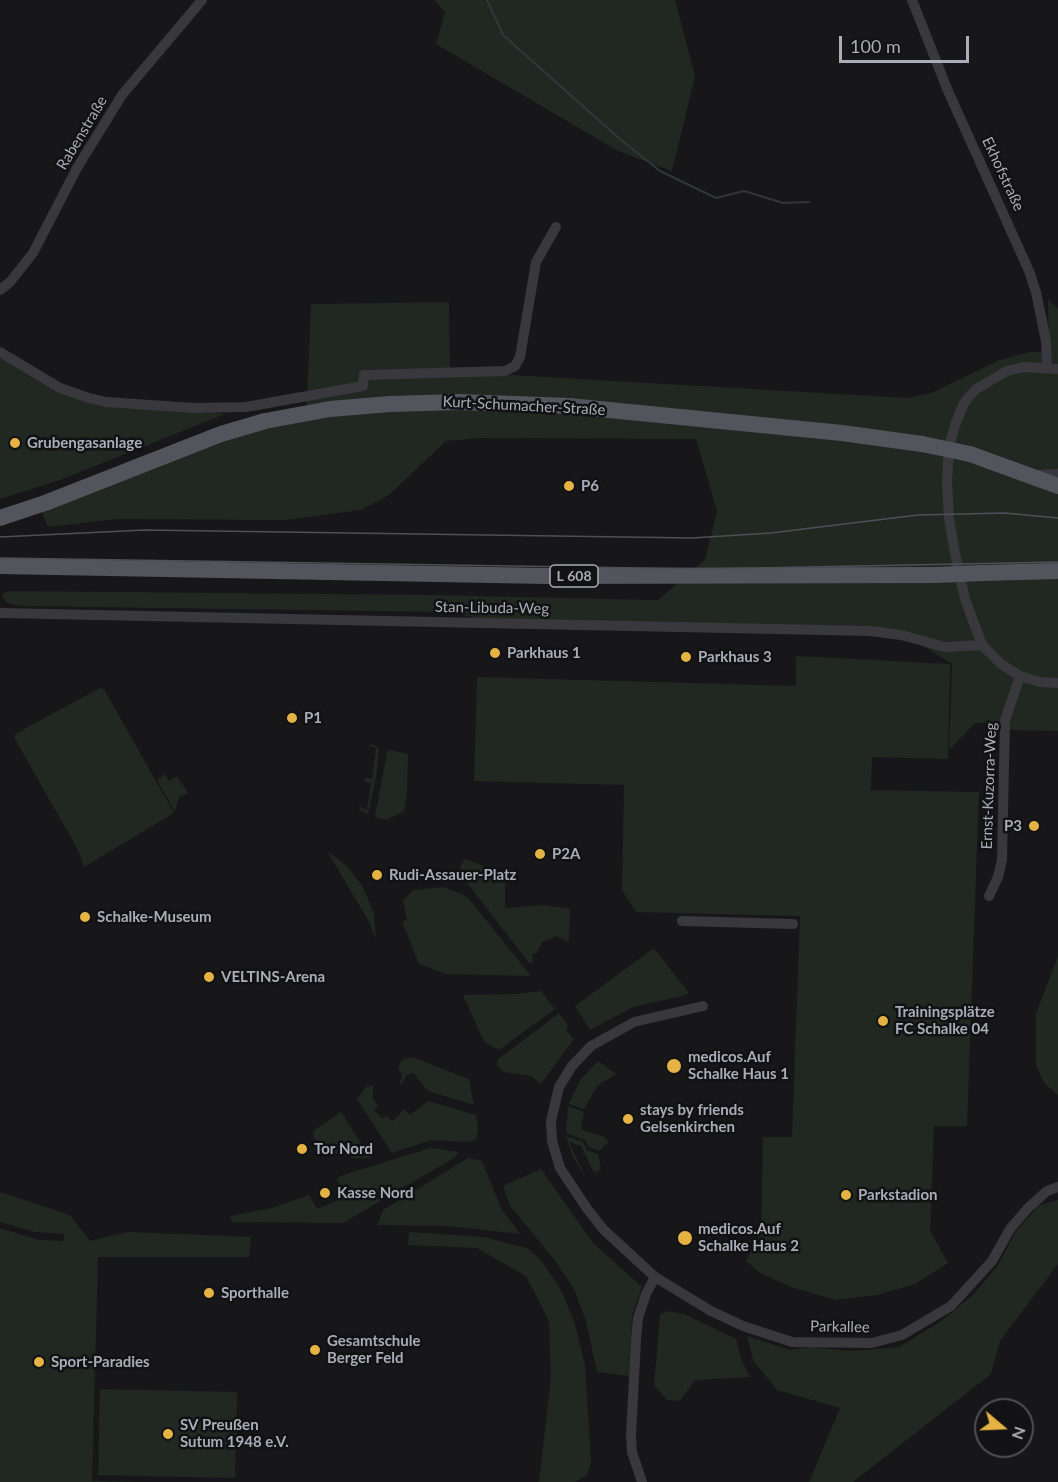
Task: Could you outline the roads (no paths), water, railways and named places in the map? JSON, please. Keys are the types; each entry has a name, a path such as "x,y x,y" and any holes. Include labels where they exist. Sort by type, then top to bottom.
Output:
{"main road":[{"name":"Kurt-Schumacher-Straße","path":"0,518 45,503 221,434 265,421 330,409 390,404 459,402 568,406 842,433 922,444 970,454 1058,486"},
{"name":"L 608","path":"8,566 547,576 936,575 1058,572"}],"street":[{"name":"Rabenstraße","path":"0,290 10,282 33,253 77,168 122,95 202,0"},
{"name":"Ekhofstraße","path":"912,0 948,91 1029,271 1053,368"},
{"name":"Kurt-Schumacher-Straße","path":"0,352 69,392 106,402 150,406 246,407 363,386 364,375 505,371 515,366 520,357 536,262 556,227"},
{"path":"1053,368 1007,371 976,389 964,403 949,447 949,518 965,599 982,645 1001,664 1020,676 1040,682 1058,683"},
{"path":"1030,475 1058,474"},
{"path":"0,574 8,566"},
{"name":"Stan-Libuda-Weg","path":"0,613 871,631 894,633 945,647 982,645"},
{"name":"Ernst-Kuzorra-Weg","path":"989,896 998,877 1002,860 1005,720 1020,676"},
{"path":"682,921 793,924"},
{"name":"Parkallee","path":"703,1006 634,1022 591,1046 565,1076 552,1110 552,1141 560,1167 569,1183 604,1230 655,1277 711,1311 743,1326 792,1342 878,1342 902,1335 951,1306 992,1261 1010,1229 1053,1189"},
{"path":"642,1482 632,1452 631,1435 636,1340 638,1317 655,1277"}],"waterway":[{"path":"487,0 503,35 621,140 660,171 716,198 744,191 783,203 809,202"}],"tram line":[{"path":"0,537 145,530 692,538 771,533 918,515 1005,513 1058,518"},
{"path":"0,558 706,569 1058,562"}],"place":[{"name":"Grubengasanlage","path":"15,443"},
{"name":"P6","path":"569,486"},
{"name":"Parkhaus 1","path":"495,653"},
{"name":"Parkhaus 3","path":"686,657"},
{"name":"P1","path":"292,718"},
{"name":"P3","path":"1034,826"},
{"name":"P2A","path":"540,854"},
{"name":"Rudi-Assauer-Platz","path":"377,875"},
{"name":"Schalke-Museum","path":"85,917"},
{"name":"VELTINS-Arena","path":"209,977"},
{"name":"Trainingsplätze FC Schalke 04","path":"883,1021"},
{"name":"medicos.Auf Schalke Haus 1","path":"674,1066"},
{"name":"stays by friends Gelsenkirchen","path":"628,1119"},
{"name":"Tor Nord","path":"302,1149"},
{"name":"Kasse Nord","path":"325,1193"},
{"name":"Parkstadion","path":"846,1195"},
{"name":"medicos.Auf Schalke Haus 2","path":"685,1238"},
{"name":"Sporthalle","path":"209,1293"},
{"name":"Gesamtschule Berger Feld","path":"315,1350"},
{"name":"Sport-Paradies","path":"39,1362"},
{"name":"SV Preußen Sutum 1948 e.V.","path":"168,1434"}]}
